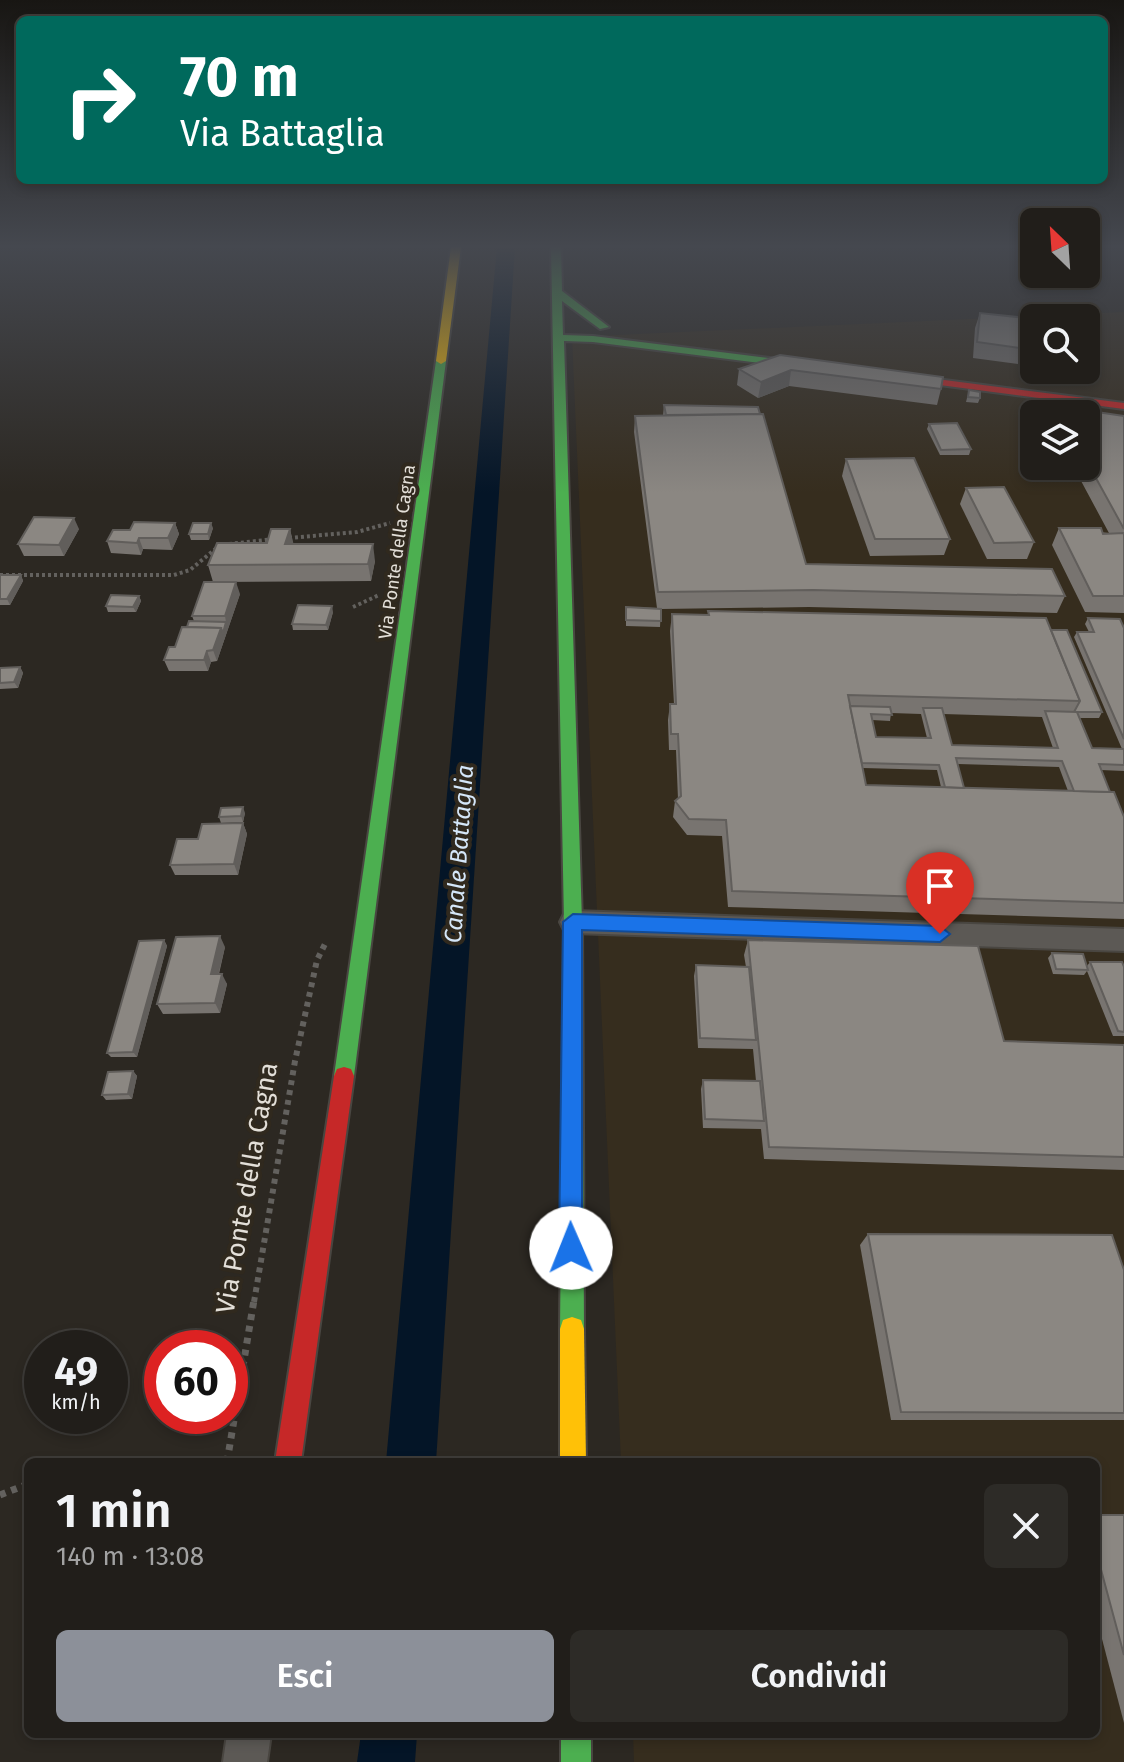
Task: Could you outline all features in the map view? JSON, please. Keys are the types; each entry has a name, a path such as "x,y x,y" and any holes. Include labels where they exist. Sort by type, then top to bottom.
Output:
{"street":[{"name":"Via Ponte della Cagna","path":"289,1458 377,847 445,329"},
{"path":"557,331 578,329"},
{"path":"612,329 687,350"},
{"path":"557,331 593,339 843,370"},
{"path":"557,331 573,922 570,1156 573,1458"},
{"path":"874,374 1124,406"},
{"path":"573,922 1124,940"},
{"path":"245,1762 248,1738"},
{"path":"576,1738 576,1762"}],"path":[{"name":"Via Ponte della Cagna","path":"0,575 182,574 214,547 357,532 390,523"},
{"name":"Via Ponte della Cagna","path":"227,1458 295,1061 317,960 330,934"},
{"path":"0,1495 24,1486"}],"shaded area":[{"path":"744,329 1020,329 1020,384 1100,384 1100,329 1124,329 1124,1762 634,1762 633,1738 1100,1738 1100,1458 621,1458 572,337"}],"building":[{"path":"978,329 1020,329 1020,348 977,342"},
{"path":"780,355 943,377 941,389 791,370 761,382 739,369"},
{"path":"969,390 980,392 980,398 968,397"},
{"path":"664,405 758,407 760,414 666,415"},
{"path":"1100,412 1124,416 1124,529 1097,480 1100,480"},
{"path":"763,414 806,564 1052,569 1065,596 813,590 658,592 635,416"},
{"path":"957,423 971,449 941,450 929,424"},
{"path":"914,458 950,539 875,539 846,459"},
{"path":"1004,487 1034,542 994,543 966,488"},
{"path":"34,517 74,518 59,545 18,544"},
{"path":"134,522 175,523 168,538 139,538 137,543 107,541 113,530 130,530"},
{"path":"193,523 211,523 208,534 189,534"},
{"path":"1059,528 1101,528 1103,534 1124,533 1124,596 1093,596"},
{"path":"271,529 290,529 285,544 373,544 368,564 208,565 217,543 267,543"},
{"path":"0,575 21,575 7,599 0,599"},
{"path":"204,582 236,582 225,616 192,616"},
{"path":"111,595 139,596 133,607 106,606"},
{"path":"298,605 332,606 326,625 292,624"},
{"path":"626,607 661,609 661,621 626,620"},
{"path":"708,611 1046,618 1080,701 848,695 866,785 1114,792 1124,817 1124,903 732,891 726,820 689,819 675,801 681,796 678,734 671,734 670,704 676,704 672,614 709,615"},
{"path":"1088,618 1120,619 1124,628 1124,739 1077,632 1094,632"},
{"path":"189,621 226,622 223,633 221,628 187,627"},
{"path":"182,627 221,628 213,650 207,651 204,660 164,660 169,647 175,647"},
{"path":"1051,630 1067,630 1102,712 1074,712 1080,701"},
{"path":"20,667 14,682 0,683 0,668"},
{"path":"850,706 890,707 892,715 871,714 876,737 931,738 923,708 942,708 952,745 1058,748 1045,711 1077,712 1092,748 1124,749 1124,765 1099,764 1110,792 1074,791 1062,761 956,758 964,788 945,787 939,765 862,763"},
{"path":"243,807 241,816 219,817 221,808"},
{"path":"243,823 234,864 170,865 177,839 198,839 202,824"},
{"path":"220,936 211,974 222,974 215,1003 157,1004 176,937"},
{"path":"164,940 133,1052 107,1053 139,941"},
{"path":"748,940 978,946 1004,1041 1124,1045 1124,1157 769,1147"},
{"path":"1052,953 1083,954 1088,970 1056,969"},
{"path":"1090,962 1122,962 1124,1032 1118,1031"},
{"path":"696,965 749,967 756,1040 700,1038"},
{"path":"133,1071 128,1094 102,1095 108,1072"},
{"path":"703,1080 760,1081 764,1121 705,1119"},
{"path":"868,1234 1112,1235 1124,1270 1124,1413 901,1412"},
{"path":"1100,1515 1124,1515 1124,1655 1100,1566"}],"waterway":[{"name":"Canale Battaglia","path":"411,1458 500,329"},
{"name":"Canale Battaglia","path":"386,1762 389,1738"}],"traffic: fast":[{"path":"558,329 573,922 572,1329"},
{"path":"557,338 593,339 817,367"},
{"path":"344,1076 441,361"},
{"path":"576,1738 576,1762"}],"traffic: slow":[{"path":"441,361 445,329"},
{"path":"572,1329 573,1458"}],"traffic: jam":[{"path":"890,376 1124,406"},
{"path":"289,1458 344,1076"}],"route":[{"path":"571,1248 573,922 940,934"}]}
